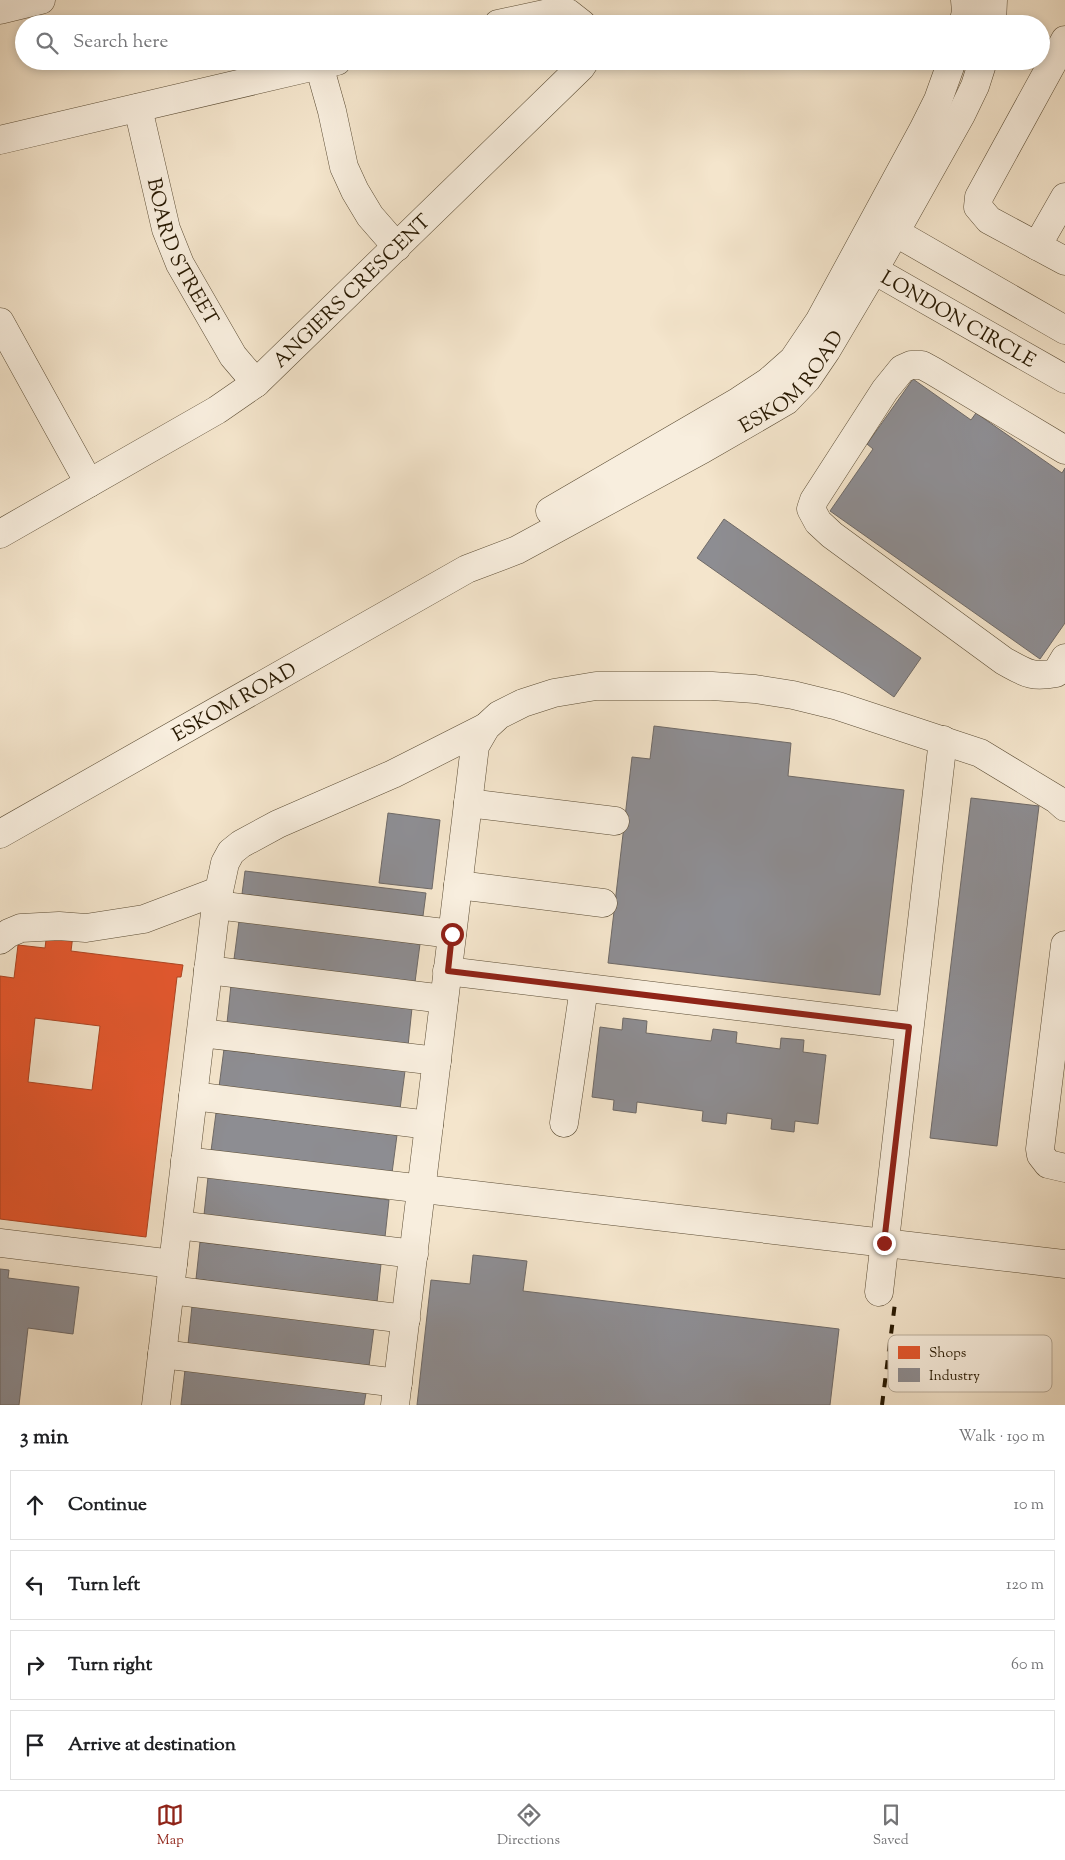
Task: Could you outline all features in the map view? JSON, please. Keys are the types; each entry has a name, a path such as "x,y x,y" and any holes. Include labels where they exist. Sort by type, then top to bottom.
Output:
{"street":[{"path":"0,10 42,0"},
{"path":"965,0 965,15"},
{"path":"992,15 993,0"},
{"path":"540,15 558,11 571,15"},
{"path":"1065,40 1058,70 979,197 978,207 989,220 1065,261"},
{"path":"0,140 298,70"},
{"path":"329,70 332,111 344,167 355,192 370,216 397,246"},
{"name":"ANGIERS CRESCENT","path":"0,534 218,410 256,383 577,70"},
{"name":"ESKOM ROAD","path":"0,834 467,569 513,533 731,406 768,382 792,360 820,320 864,264 884,226 923,130 938,100 949,70"},
{"name":"ESKOM ROAD","path":"884,226 961,115 975,86 980,70"},
{"name":"BOARD STREET","path":"138,108 166,229 172,246 180,264 233,356 256,383"},
{"path":"1037,246 1065,197"},
{"path":"884,226 1065,330"},
{"name":"LONDON CIRCLE","path":"864,264 1065,379"},
{"path":"0,322 89,483"},
{"path":"1065,450 933,371 922,366 911,365 902,369 885,390 814,500 811,509 818,522 832,535 1004,661 1032,676 1045,676 1056,673 1065,658"},
{"path":"156,1405 217,898 225,863 230,852 241,844 278,824 393,774 486,727 499,715 523,704 554,693 596,686 712,686 755,689 793,695 838,706 980,753 1056,799 1065,807"},
{"path":"162,1354 396,1394 475,746 486,727"},
{"path":"879,1292 942,740"},
{"path":"468,803 615,821"},
{"path":"458,885 603,902"},
{"path":"0,940 8,933 21,928 59,926 86,928 144,919 217,898 452,934"},
{"path":"1065,945 1059,1044 1041,1155 1048,1164 1065,1168"},
{"path":"208,970 444,999"},
{"path":"448,971 909,1027"},
{"path":"564,1123 584,988"},
{"path":"201,1033 437,1061"},
{"path":"193,1096 429,1125"},
{"path":"186,1160 1065,1264"},
{"path":"178,1225 414,1254"},
{"path":"0,1243 172,1277 406,1319"}],"building: Shops":[{"path":"47,932 73,935 71,951 183,965 181,977 177,977 146,1237 0,1219 0,976 14,978 18,945 45,948","holes":["35,1018 100,1026 92,1090 28,1082"]}],"building: Industry":[{"path":"913,379 971,420 976,413 1062,473 1065,468 1065,623 1040,659 830,511 873,449 867,444"},
{"path":"724,519 921,658 894,697 697,558"},
{"path":"654,726 791,743 788,776 904,790 880,995 608,963 632,757 650,759"},
{"path":"971,798 1039,806 997,1146 930,1138"},
{"path":"388,813 440,820 432,889 379,883"},
{"path":"245,871 426,893 423,916 242,894"},
{"path":"239,921 420,944 415,982 234,959"},
{"path":"231,985 412,1008 408,1046 227,1023"},
{"path":"623,1018 647,1021 646,1033 711,1041 713,1029 737,1032 736,1043 780,1049 781,1038 804,1040 803,1052 826,1055 818,1124 795,1121 794,1132 771,1129 772,1119 727,1113 726,1124 702,1121 703,1111 637,1102 636,1113 613,1110 614,1100 592,1097 600,1027 622,1030"},
{"path":"224,1049 405,1071 400,1109 219,1087"},
{"path":"216,1113 397,1135 392,1173 211,1151"},
{"path":"208,1177 389,1200 385,1237 204,1215"},
{"path":"200,1242 381,1264 377,1302 196,1279"},
{"path":"473,1255 527,1261 523,1291 839,1329 830,1405 417,1405 431,1280 470,1284"},
{"path":"0,1269 9,1270 8,1278 79,1287 73,1334 28,1328 19,1405 0,1405"},
{"path":"192,1306 374,1328 369,1366 188,1344"},
{"path":"185,1370 366,1393 364,1405 181,1405"}],"railway":[{"path":"891,1335 895,1303"},
{"path":"882,1405 888,1358"}],"route":[{"path":"452,934 448,971 909,1027 884,1243"}]}
